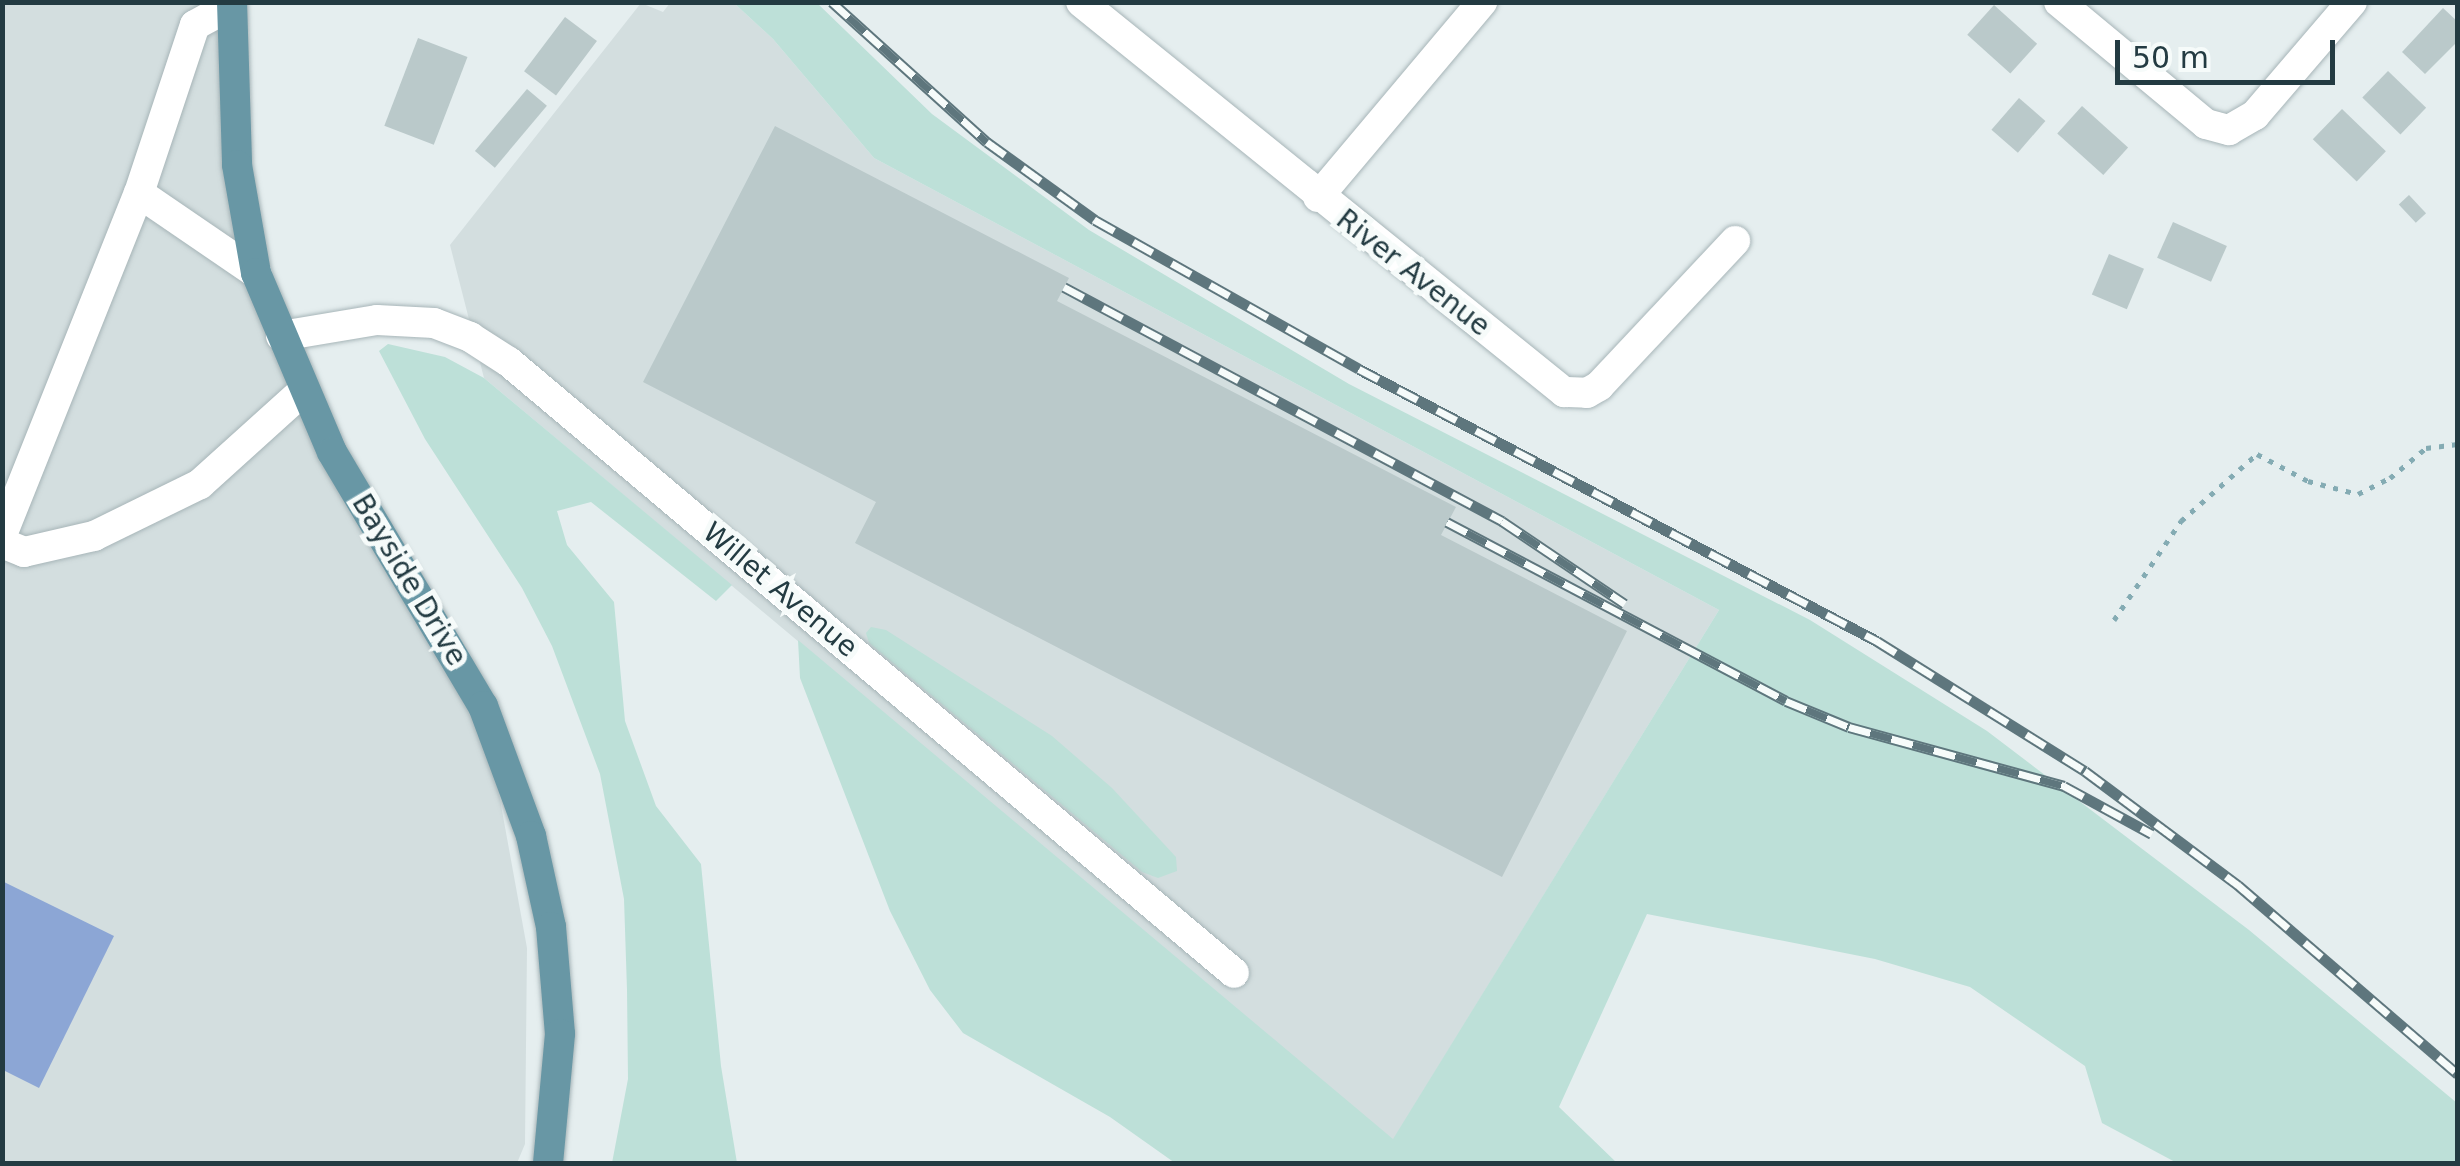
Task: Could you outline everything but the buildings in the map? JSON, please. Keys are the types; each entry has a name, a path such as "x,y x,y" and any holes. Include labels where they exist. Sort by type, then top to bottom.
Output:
{"main road":[{"name":"Bayside Drive","path":"232,4 235,146 256,273 332,452 476,692 521,804 543,881 556,977 558,1084 548,1164"}],"street":[{"name":"River Avenue","path":"1082,2 1318,198 1556,387 1574,394 1599,386 1735,240"},
{"path":"1318,198 1482,2"},
{"path":"2059,2 2206,124 2229,130 2255,115 2352,2"},
{"path":"232,4 195,25 139,192 2,539 24,552 94,536 200,484 303,391"},
{"path":"139,192 256,273"},
{"name":"Willet Avenue","path":"281,336 376,320 434,323 470,337 509,362 1234,973"}],"path":[{"path":"2114,620 2180,522 2257,454 2308,481 2358,494 2390,478 2426,448 2458,444"}],"shaded area":[{"path":"2,3 216,3 257,273 303,391 483,706 527,948 525,1144 517,1163 3,1163"},
{"path":"641,3 663,12 670,3 734,3 773,39 874,158 1719,610 1393,1140 484,378 450,245"}],"green space":[{"path":"734,3 817,3 932,114 1089,230 1349,384 1810,620 1987,731 2249,930 2457,1103 2457,1163 2177,1163 2102,1123 2085,1066 1970,987 1875,959 1647,914 1559,1107 1617,1163 1175,1163 1110,1117 963,1033 930,990 890,911 800,678 798,640 1393,1139 1719,610 874,158 773,39"},
{"path":"388,344 445,357 484,378 732,585 716,601 591,502 557,511 567,545 614,602 625,721 656,806 701,864 721,1066 737,1163 612,1163 628,1079 627,990 624,899 600,774 552,646 522,588 425,439 379,351"},
{"path":"871,627 886,630 1052,736 1112,788 1176,857 1177,871 1158,878 1142,872 869,643 866,633"}],"water":[{"path":"2,881 114,936 39,1088 3,1070"}],"railway":[{"path":"832,2 987,142 1095,220 1359,369 1877,641 2085,771 2238,885 2458,1074"},
{"path":"1064,287 1502,521 1625,604"},
{"path":"1447,522 1786,701 1849,727 2064,786 2152,834"}]}
